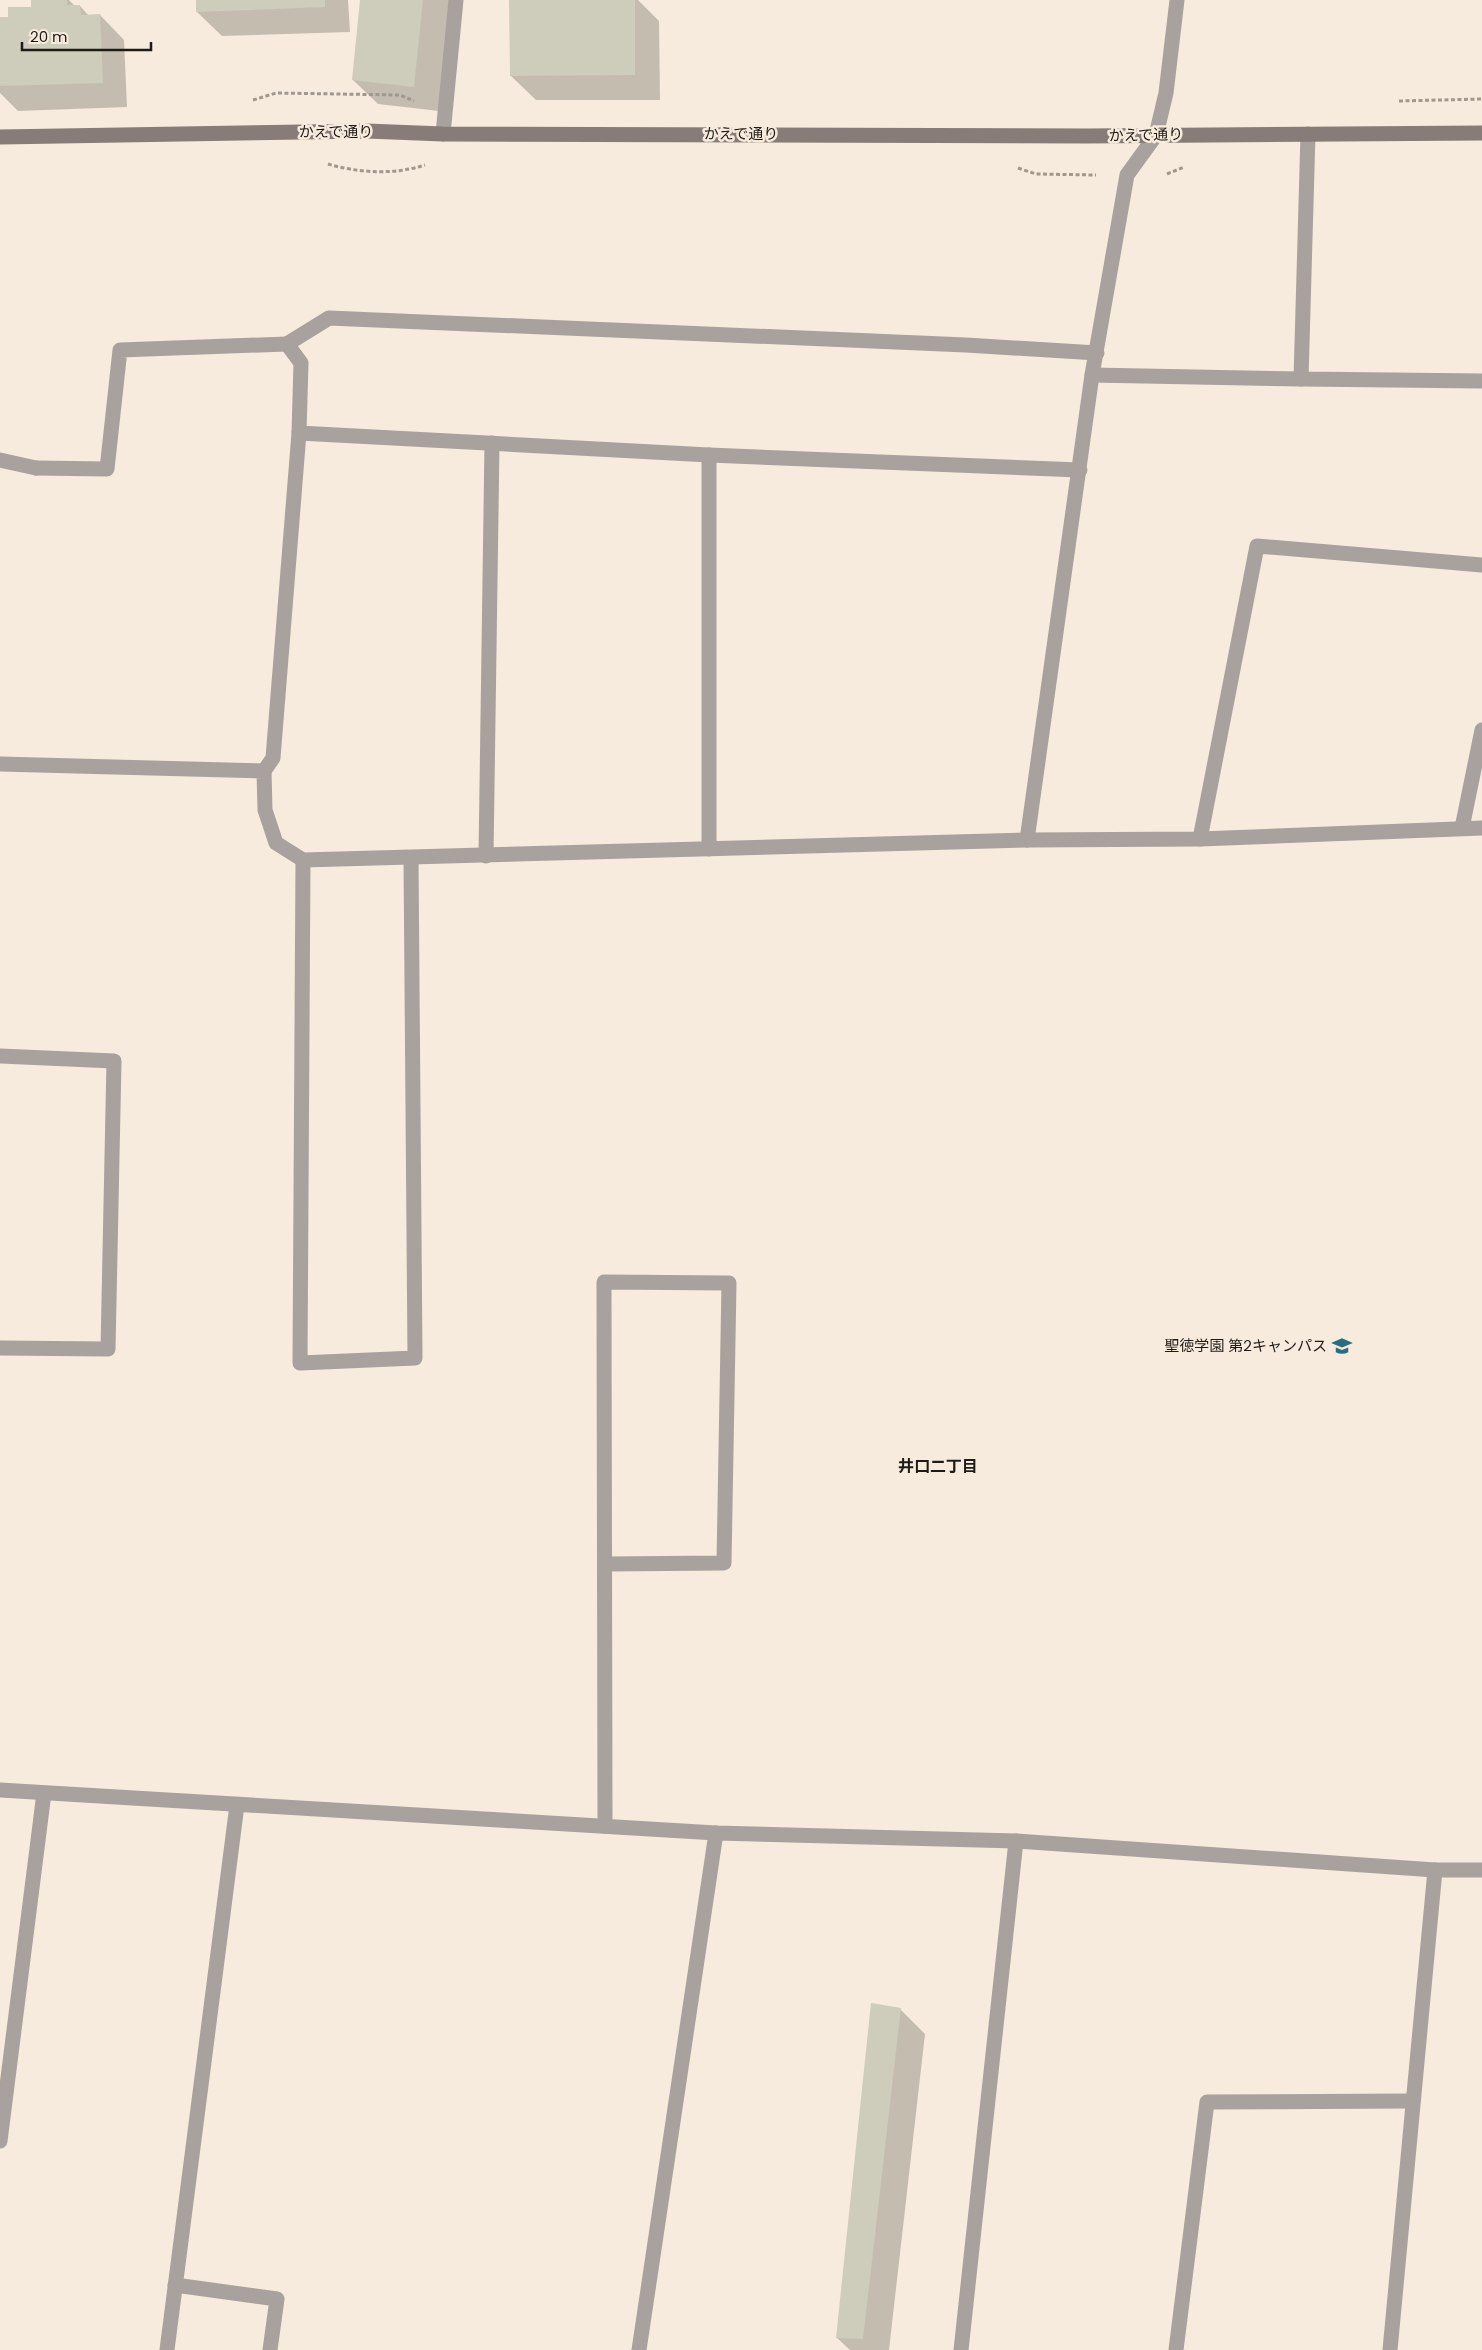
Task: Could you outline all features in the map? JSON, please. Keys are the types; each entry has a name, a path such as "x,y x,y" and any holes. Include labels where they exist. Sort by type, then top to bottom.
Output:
{"street":[{"path":"443,134 456,0"},
{"path":"1026,840 1092,375 1127,175 1156,135 1166,93 1177,0"},
{"name":"かえで通り","path":"0,137 367,131 443,134 1156,135 1482,133"},
{"path":"1301,380 1308,134"},
{"path":"0,460 36,468 107,469 120,350 287,344 329,318 966,345 1097,354"},
{"path":"287,344 301,363 299,433 273,758 264,771 265,810 276,843 303,860 1026,840 1200,839 1482,828"},
{"path":"1092,375 1301,380 1482,381"},
{"path":"299,433 709,455 1080,470"},
{"path":"486,856 492,444"},
{"path":"709,455 709,849"},
{"path":"1200,839 1257,546 1482,565"},
{"path":"1462,828 1482,730"},
{"path":"0,764 264,771"},
{"path":"303,860 300,1363 415,1358 411,858"},
{"path":"0,1056 114,1061 108,1349 0,1348"},
{"path":"605,1564 724,1563 729,1283 604,1282 605,1826"},
{"path":"0,1790 716,1833 1016,1841 1435,1870 1482,1870"},
{"path":"0,2140 44,1793"},
{"path":"167,2350 237,1805"},
{"path":"639,2350 716,1833"},
{"path":"961,2350 1016,1841"},
{"path":"1390,2350 1435,1870"},
{"path":"1176,2350 1206,2102 1413,2101"},
{"path":"175,2285 277,2299 270,2350"}],"path":[{"path":"276,93 400,95"},
{"path":"349,170 409,171"},
{"path":"1036,174 1102,175"}],"building":[{"path":"31,0 67,0 67,5 80,5 81,15 100,14 103,83 0,86 0,17 8,17 8,7 31,7"},
{"path":"196,0 325,0 325,7 196,12"},
{"path":"360,0 423,0 414,87 352,80"},
{"path":"509,0 635,0 635,75 510,76"},
{"path":"871,2003 901,2008 863,2339 836,2338"}],"place":[{"name":"聖徳学園 第2キャンパス","path":"1342,1346"}],"district":[{"name":"井口二丁目","path":"938,1466"}]}
